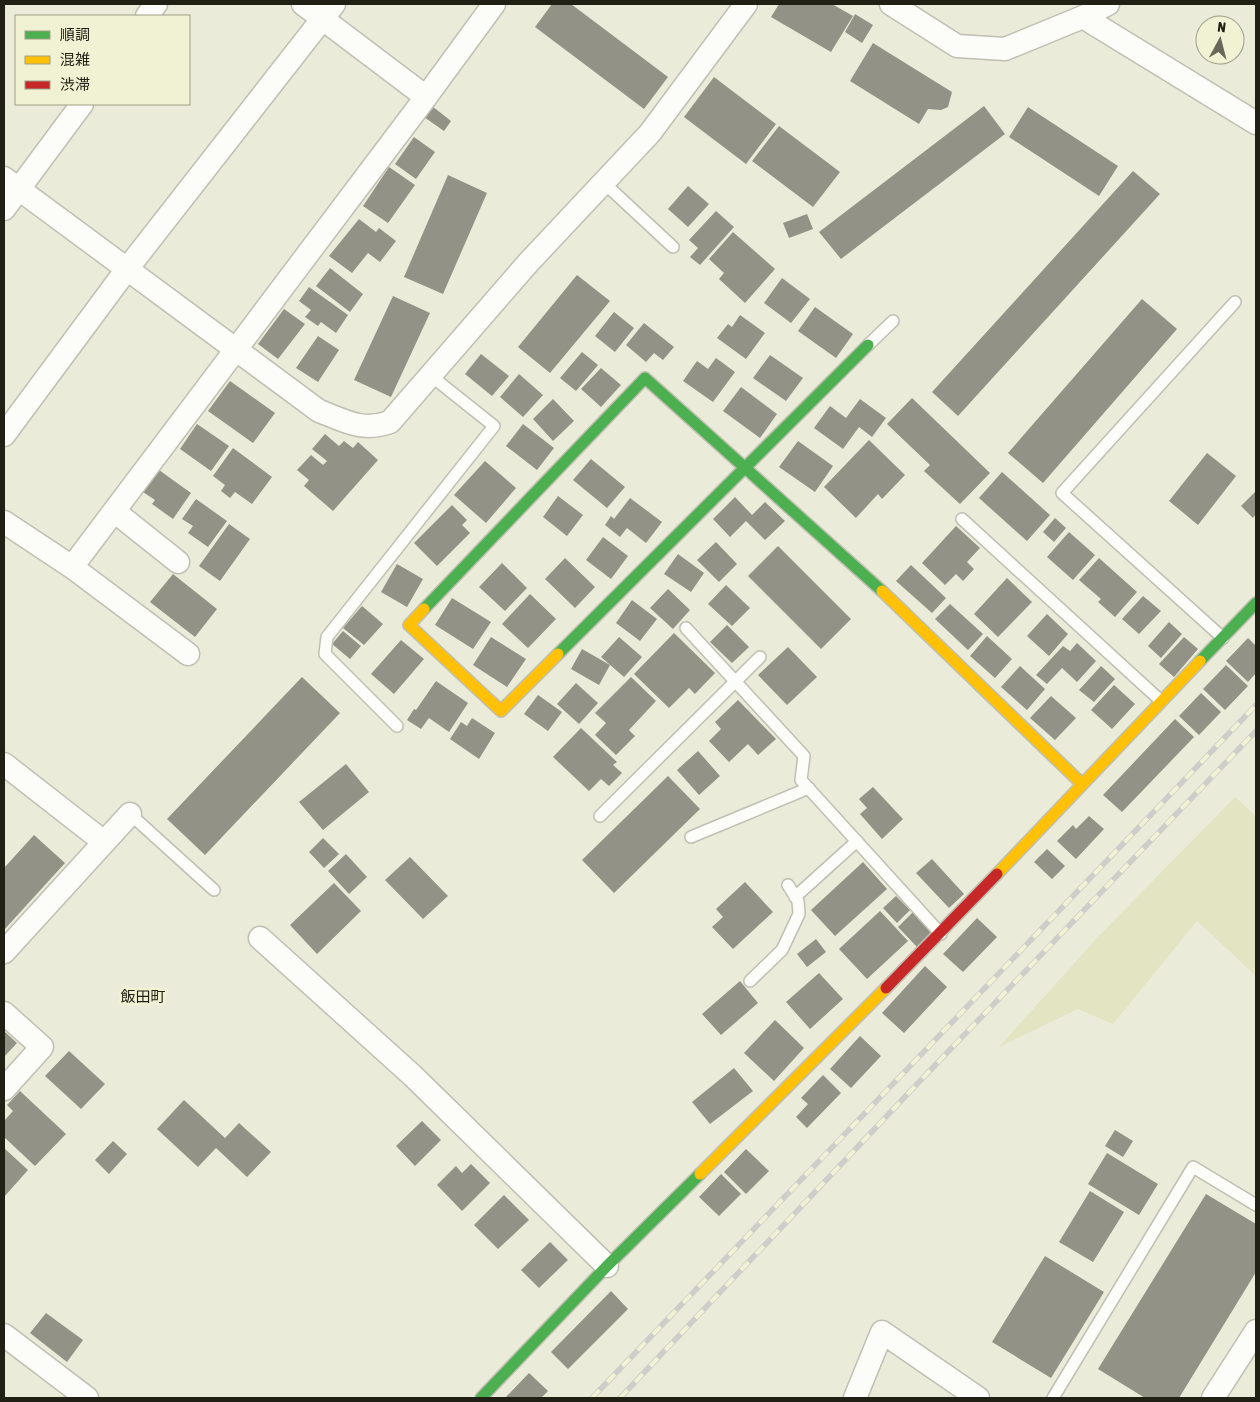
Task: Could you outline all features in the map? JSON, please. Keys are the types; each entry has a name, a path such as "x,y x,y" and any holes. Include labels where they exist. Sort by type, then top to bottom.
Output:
{"street":[{"path":"148,15 156,4"},
{"path":"304,4 329,11 426,97"},
{"path":"72,567 494,4"},
{"path":"11,183 234,350 319,411 363,428 390,422 528,262 650,133 746,4"},
{"path":"891,4 957,46 1005,49 1083,17 1108,4"},
{"path":"4,435 127,269 329,11"},
{"path":"1083,17 1256,123"},
{"path":"4,209 11,183 81,105"},
{"path":"868,345 746,466 501,711 408,625 645,378 746,466 850,560 1081,783"},
{"path":"114,511 178,562"},
{"path":"4,522 72,567 188,654"},
{"path":"481,1398 607,1266 941,934 1081,783 1256,603"},
{"path":"4,764 104,842"},
{"path":"4,952 130,814"},
{"path":"260,938 413,1076 607,1266"},
{"path":"4,1012 42,1047 4,1089"},
{"path":"1213,1398 1256,1331"},
{"path":"855,1398 882,1332 978,1398"},
{"path":"4,1335 86,1398"}],"lane":[{"path":"603,182 673,246"},
{"path":"1223,638 1062,493 1236,302"},
{"path":"868,345 893,321"},
{"path":"397,726 325,654 327,637 494,426 430,375"},
{"path":"962,519 1161,702"},
{"path":"686,628 804,756 801,780 941,934"},
{"path":"600,816 760,657"},
{"path":"691,837 809,788"},
{"path":"130,814 214,890"},
{"path":"795,897 857,841"},
{"path":"750,981 782,950 798,914 795,897 788,885"},
{"path":"1053,1398 1193,1167 1256,1205"}],"green space":[{"path":"1235,797 1256,816 1256,976 1197,921 1113,1024 1078,1009 999,1047 1097,938"}],"building":[{"path":"552,4 571,4 668,77 644,109 535,27"},
{"path":"779,4 832,4 853,16 831,52 771,17"},
{"path":"855,14 873,25 862,43 845,32"},
{"path":"873,43 952,92 948,107 941,110 928,109 919,124 850,81"},
{"path":"714,77 776,124 746,164 684,117"},
{"path":"432,106 451,121 444,131 424,117"},
{"path":"984,106 1005,134 841,259 819,232"},
{"path":"1028,107 1118,166 1099,196 1009,137"},
{"path":"779,126 840,172 813,207 752,161"},
{"path":"414,137 435,152 416,179 395,164"},
{"path":"389,167 415,185 388,223 363,206"},
{"path":"1133,171 1160,194 958,416 932,392"},
{"path":"448,175 487,193 443,294 404,277"},
{"path":"688,186 709,204 688,227 668,209"},
{"path":"716,211 734,227 700,265 690,257 698,248 689,240"},
{"path":"807,214 813,229 789,238 783,223"},
{"path":"359,219 376,232 379,228 396,241 380,262 368,253 352,273 329,256"},
{"path":"733,232 775,269 745,303 719,279 724,273 709,259"},
{"path":"330,268 363,294 350,312 316,286"},
{"path":"577,275 610,301 550,373 518,347"},
{"path":"782,278 810,299 791,323 764,303"},
{"path":"309,287 348,315 336,333 321,322 318,326 305,317 311,310 299,301"},
{"path":"393,296 430,313 391,397 354,380"},
{"path":"1142,299 1177,329 1043,483 1008,453"},
{"path":"815,307 853,334 836,358 798,331"},
{"path":"284,309 305,324 278,359 258,344"},
{"path":"614,312 634,328 615,352 595,336"},
{"path":"740,315 765,333 746,359 717,338 728,324 732,327"},
{"path":"644,323 674,347 663,360 654,353 646,362 626,345"},
{"path":"318,336 339,350 318,382 296,368"},
{"path":"582,352 598,365 576,391 560,378"},
{"path":"481,354 509,376 492,396 465,374"},
{"path":"770,355 803,378 786,401 753,378"},
{"path":"716,358 735,372 713,402 683,381 697,361 708,369"},
{"path":"601,368 621,385 601,407 581,389"},
{"path":"519,374 543,395 523,417 500,397"},
{"path":"230,381 275,413 253,443 208,411"},
{"path":"741,387 777,414 760,438 723,411"},
{"path":"912,398 990,473 960,504 924,471 930,465 887,424"},
{"path":"553,399 574,421 553,441 533,419"},
{"path":"860,399 886,418 872,437 859,427 843,449 814,428 830,406 846,418"},
{"path":"197,424 229,446 211,471 180,449"},
{"path":"523,424 554,448 537,470 506,446"},
{"path":"325,434 339,446 344,441 353,448 358,442 378,460 333,511 304,486 309,480 297,470 311,455 323,465 327,461 312,449"},
{"path":"869,440 905,475 882,499 878,494 856,518 824,487"},
{"path":"798,441 833,466 815,492 779,467"},
{"path":"233,448 272,477 252,504 235,492 230,498 221,491 225,485 213,476"},
{"path":"1207,453 1236,476 1198,525 1169,501"},
{"path":"591,459 625,487 607,508 573,480"},
{"path":"485,461 516,488 486,523 454,495"},
{"path":"159,470 191,493 173,519 152,504 155,500 143,492"},
{"path":"1002,472 1050,515 1027,541 979,498"},
{"path":"1256,491 1256,514 1253,518 1241,506"},
{"path":"558,496 583,515 567,536 543,517"},
{"path":"735,497 752,515 765,502 785,521 765,540 746,521 730,537 713,519"},
{"path":"630,498 662,522 646,543 627,528 620,537 605,525 611,516 614,519"},
{"path":"196,499 227,521 208,547 188,533 193,526 182,519"},
{"path":"452,505 467,520 462,525 470,533 437,566 414,543"},
{"path":"1055,518 1066,528 1054,542 1043,532"},
{"path":"229,524 250,539 220,581 199,566"},
{"path":"956,526 980,548 967,562 974,569 963,581 956,574 945,585 922,563"},
{"path":"1069,532 1095,555 1073,580 1047,557"},
{"path":"603,537 628,556 611,579 586,560"},
{"path":"716,542 737,564 719,582 697,560"},
{"path":"778,546 851,619 821,649 748,576"},
{"path":"678,554 704,573 691,592 664,574"},
{"path":"565,558 595,587 575,608 545,579"},
{"path":"1099,558 1137,592 1115,617 1098,602 1101,599 1079,580"},
{"path":"502,563 527,588 505,611 479,587"},
{"path":"397,564 423,579 407,607 381,592"},
{"path":"911,565 946,598 932,613 896,581"},
{"path":"173,574 217,609 195,637 150,602"},
{"path":"1007,578 1032,602 998,637 974,614"},
{"path":"726,585 750,608 732,626 708,604"},
{"path":"668,589 690,610 673,629 650,608"},
{"path":"530,594 556,619 528,648 502,624"},
{"path":"1143,596 1161,611 1139,634 1122,619"},
{"path":"452,598 491,622 473,649 435,625"},
{"path":"632,600 657,619 640,641 616,623"},
{"path":"950,604 983,634 968,650 935,619"},
{"path":"362,606 383,624 364,645 343,628"},
{"path":"1047,614 1068,634 1049,656 1027,636"},
{"path":"1169,622 1182,634 1161,658 1148,646"},
{"path":"727,625 749,647 732,663 710,642"},
{"path":"343,631 361,646 350,659 332,644"},
{"path":"674,633 715,673 695,694 689,688 669,708 634,674"},
{"path":"987,636 1012,659 995,678 970,656"},
{"path":"491,637 526,659 507,687 473,665"},
{"path":"619,637 642,657 624,677 601,657"},
{"path":"1184,637 1198,649 1174,677 1159,664"},
{"path":"1248,638 1256,646 1256,673 1248,682 1226,661"},
{"path":"401,640 424,659 394,694 371,674"},
{"path":"1077,643 1096,661 1077,682 1062,668 1047,684 1036,675 1063,646 1070,651"},
{"path":"788,647 817,677 787,705 758,675"},
{"path":"582,649 610,665 599,685 571,669"},
{"path":"1226,665 1248,686 1225,710 1203,689"},
{"path":"1020,666 1045,689 1027,710 1001,687"},
{"path":"1101,666 1115,679 1094,702 1079,690"},
{"path":"302,677 340,713 205,855 167,819"},
{"path":"631,677 656,701 629,730 635,736 616,755 595,735 606,723 595,713"},
{"path":"436,681 468,703 449,732 429,718 421,729 407,720"},
{"path":"576,683 598,703 579,724 557,704"},
{"path":"1114,685 1135,704 1112,729 1091,710"},
{"path":"1201,693 1221,712 1199,735 1179,716"},
{"path":"538,695 562,712 548,731 524,714"},
{"path":"1051,696 1076,718 1055,740 1030,718"},
{"path":"738,700 776,739 758,755 748,744 729,762 709,741 721,729 715,722"},
{"path":"472,718 495,733 479,759 450,739 461,722 467,726"},
{"path":"1175,719 1194,737 1122,812 1103,795"},
{"path":"581,728 617,762 613,765 622,773 609,786 601,779 589,791 553,757"},
{"path":"698,751 720,776 699,795 677,770"},
{"path":"346,764 369,792 323,830 299,802"},
{"path":"668,776 700,809 614,893 582,860"},
{"path":"873,787 903,819 882,839 860,814 867,808 859,799"},
{"path":"1089,816 1104,829 1076,859 1057,841 1073,825 1076,829"},
{"path":"34,835 65,863 4,930 4,868"},
{"path":"323,838 339,854 324,868 309,852"},
{"path":"1047,849 1065,866 1052,879 1034,862"},
{"path":"346,854 367,877 349,894 328,871"},
{"path":"410,857 448,896 423,919 385,880"},
{"path":"932,859 964,894 949,908 916,873"},
{"path":"863,862 887,889 835,936 811,910"},
{"path":"745,882 773,912 733,949 712,927 723,917 716,909"},
{"path":"334,883 361,911 317,954 290,925"},
{"path":"896,896 910,910 897,923 883,908"},
{"path":"880,911 908,941 867,979 839,949"},
{"path":"913,912 932,933 917,947 898,927"},
{"path":"977,918 997,937 963,972 943,954"},
{"path":"816,939 826,952 807,967 797,954"},
{"path":"925,966 947,987 904,1033 882,1013"},
{"path":"819,973 843,999 810,1029 786,1002"},
{"path":"740,981 758,1003 721,1035 702,1014"},
{"path":"775,1020 804,1048 774,1081 744,1053"},
{"path":"4,1031 17,1043 4,1057"},
{"path":"860,1036 881,1056 851,1088 830,1069"},
{"path":"69,1051 105,1084 81,1109 45,1076"},
{"path":"734,1068 753,1091 710,1124 692,1102"},
{"path":"823,1075 841,1093 807,1128 796,1117 808,1104 801,1098"},
{"path":"20,1091 66,1134 35,1166 4,1137 4,1121 13,1111 7,1105"},
{"path":"184,1100 225,1138 239,1123 271,1152 247,1177 216,1148 198,1167 157,1129"},
{"path":"422,1121 441,1140 415,1166 396,1146"},
{"path":"1115,1130 1133,1141 1123,1157 1105,1146"},
{"path":"113,1141 127,1154 109,1174 95,1160"},
{"path":"4,1148 28,1170 4,1197"},
{"path":"746,1149 769,1171 746,1194 724,1172"},
{"path":"1107,1153 1158,1184 1139,1215 1088,1184"},
{"path":"471,1164 490,1183 462,1211 437,1185 456,1166 462,1173"},
{"path":"721,1174 741,1194 719,1216 699,1197"},
{"path":"1090,1191 1124,1212 1093,1262 1059,1242"},
{"path":"1206,1194 1256,1224 1256,1272 1179,1398 1145,1398 1098,1369"},
{"path":"504,1195 529,1220 498,1249 474,1225"},
{"path":"550,1242 568,1260 539,1288 521,1270"},
{"path":"1045,1256 1104,1292 1051,1378 992,1342"},
{"path":"611,1291 628,1309 568,1369 551,1352"},
{"path":"46,1313 83,1340 67,1362 30,1333"},
{"path":"529,1373 548,1391 541,1398 505,1398"}],"railway":[{"path":"592,1398 1256,705"},
{"path":"620,1398 918,1083 1256,731"}],"traffic: fast":[{"path":"558,654 868,345"},
{"path":"424,609 645,378 882,591"},
{"path":"1200,661 1256,603"},
{"path":"481,1398 607,1266 700,1174"}],"traffic: slow":[{"path":"882,591 1081,783"},
{"path":"424,609 409,625 501,711 558,654"},
{"path":"997,874 1200,661"},
{"path":"700,1174 886,988"}],"traffic: jam":[{"path":"886,988 997,874"}],"district":[{"name":"飯田町","path":"143,997"}]}
